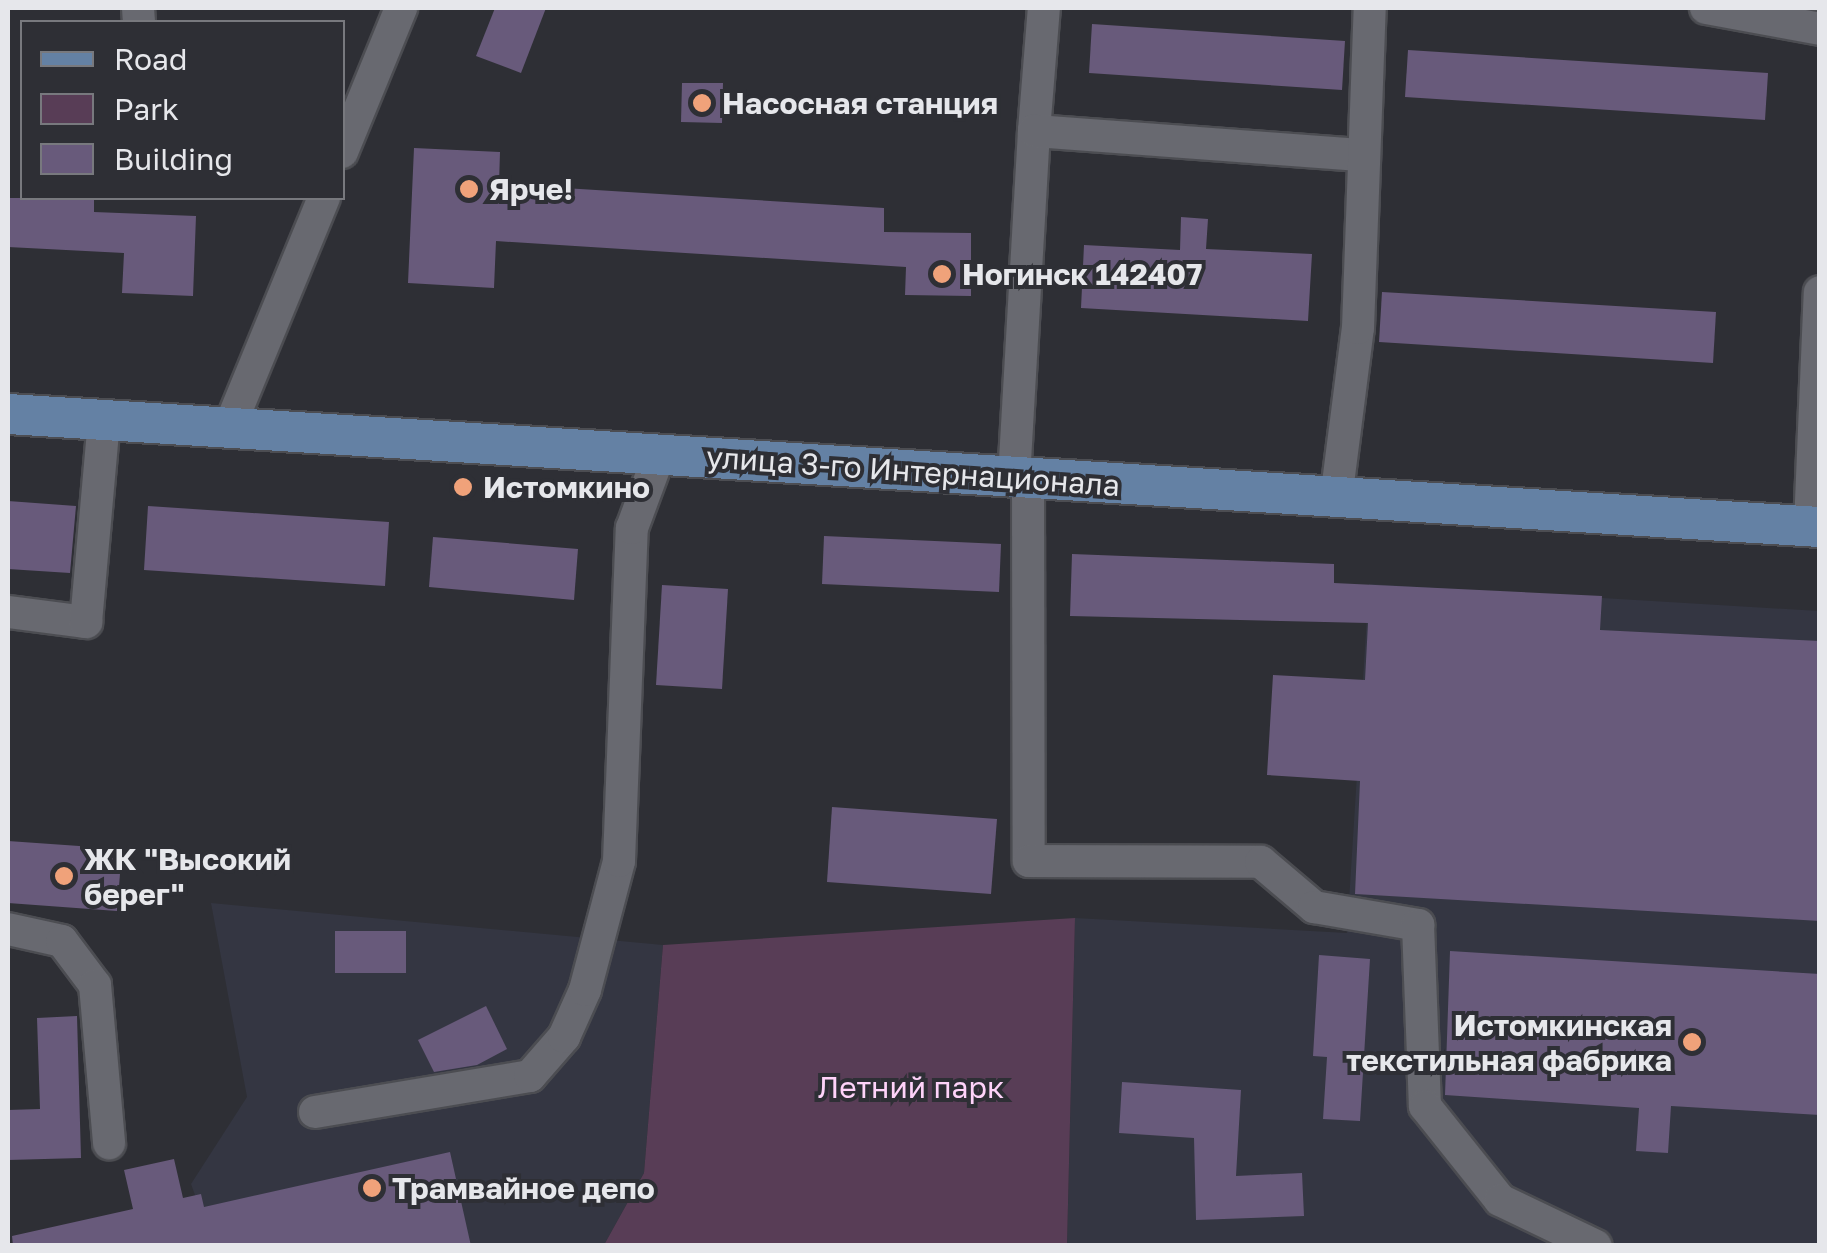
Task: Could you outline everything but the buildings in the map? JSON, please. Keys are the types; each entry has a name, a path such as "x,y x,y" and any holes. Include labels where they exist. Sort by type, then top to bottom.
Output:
{"main road":[{"name":"улица 3-го Интернационала","path":"8,414 1815,526"}],"street":[{"path":"345,138 352,104 400,8"},
{"path":"1044,8 1034,131 1021,478 1029,861 1261,862 1314,907 1418,925 1425,1106 1500,1200 1596,1246"},
{"path":"1336,499 1358,328 1360,154 1370,8"},
{"path":"1706,8 1820,29"},
{"path":"1034,131 1360,154"},
{"path":"229,428 323,200"},
{"path":"1815,526 1820,292"},
{"path":"8,612 86,622 104,420"},
{"path":"315,1112 530,1076 564,1037 585,990 619,861 632,528 659,455"},
{"path":"8,929 62,941 96,985 110,1143"}],"shaded area":[{"path":"1369,584 1819,611 1819,1245 1067,1246 1075,918 1347,933"},
{"name":"Трамвайное депо","path":"211,903 663,945 644,1173 604,1245 213,1245 191,1184 247,1097"}],"green space":[{"name":"Летний парк","path":"1075,918 1067,1245 604,1245 644,1173 663,945"}],"place":[{"name":"Насосная станция","path":"702,103"},
{"name":"Ярче!","path":"469,189"},
{"name":"Ногинск 142407","path":"942,274"},
{"name":"Истомкино","path":"463,487"},
{"name":"ЖК \"Высокий берег\"","path":"64,876"},
{"name":"Истомкинская текстильная фабрика","path":"1692,1042"},
{"name":"Трамвайное депо","path":"372,1188"}]}
